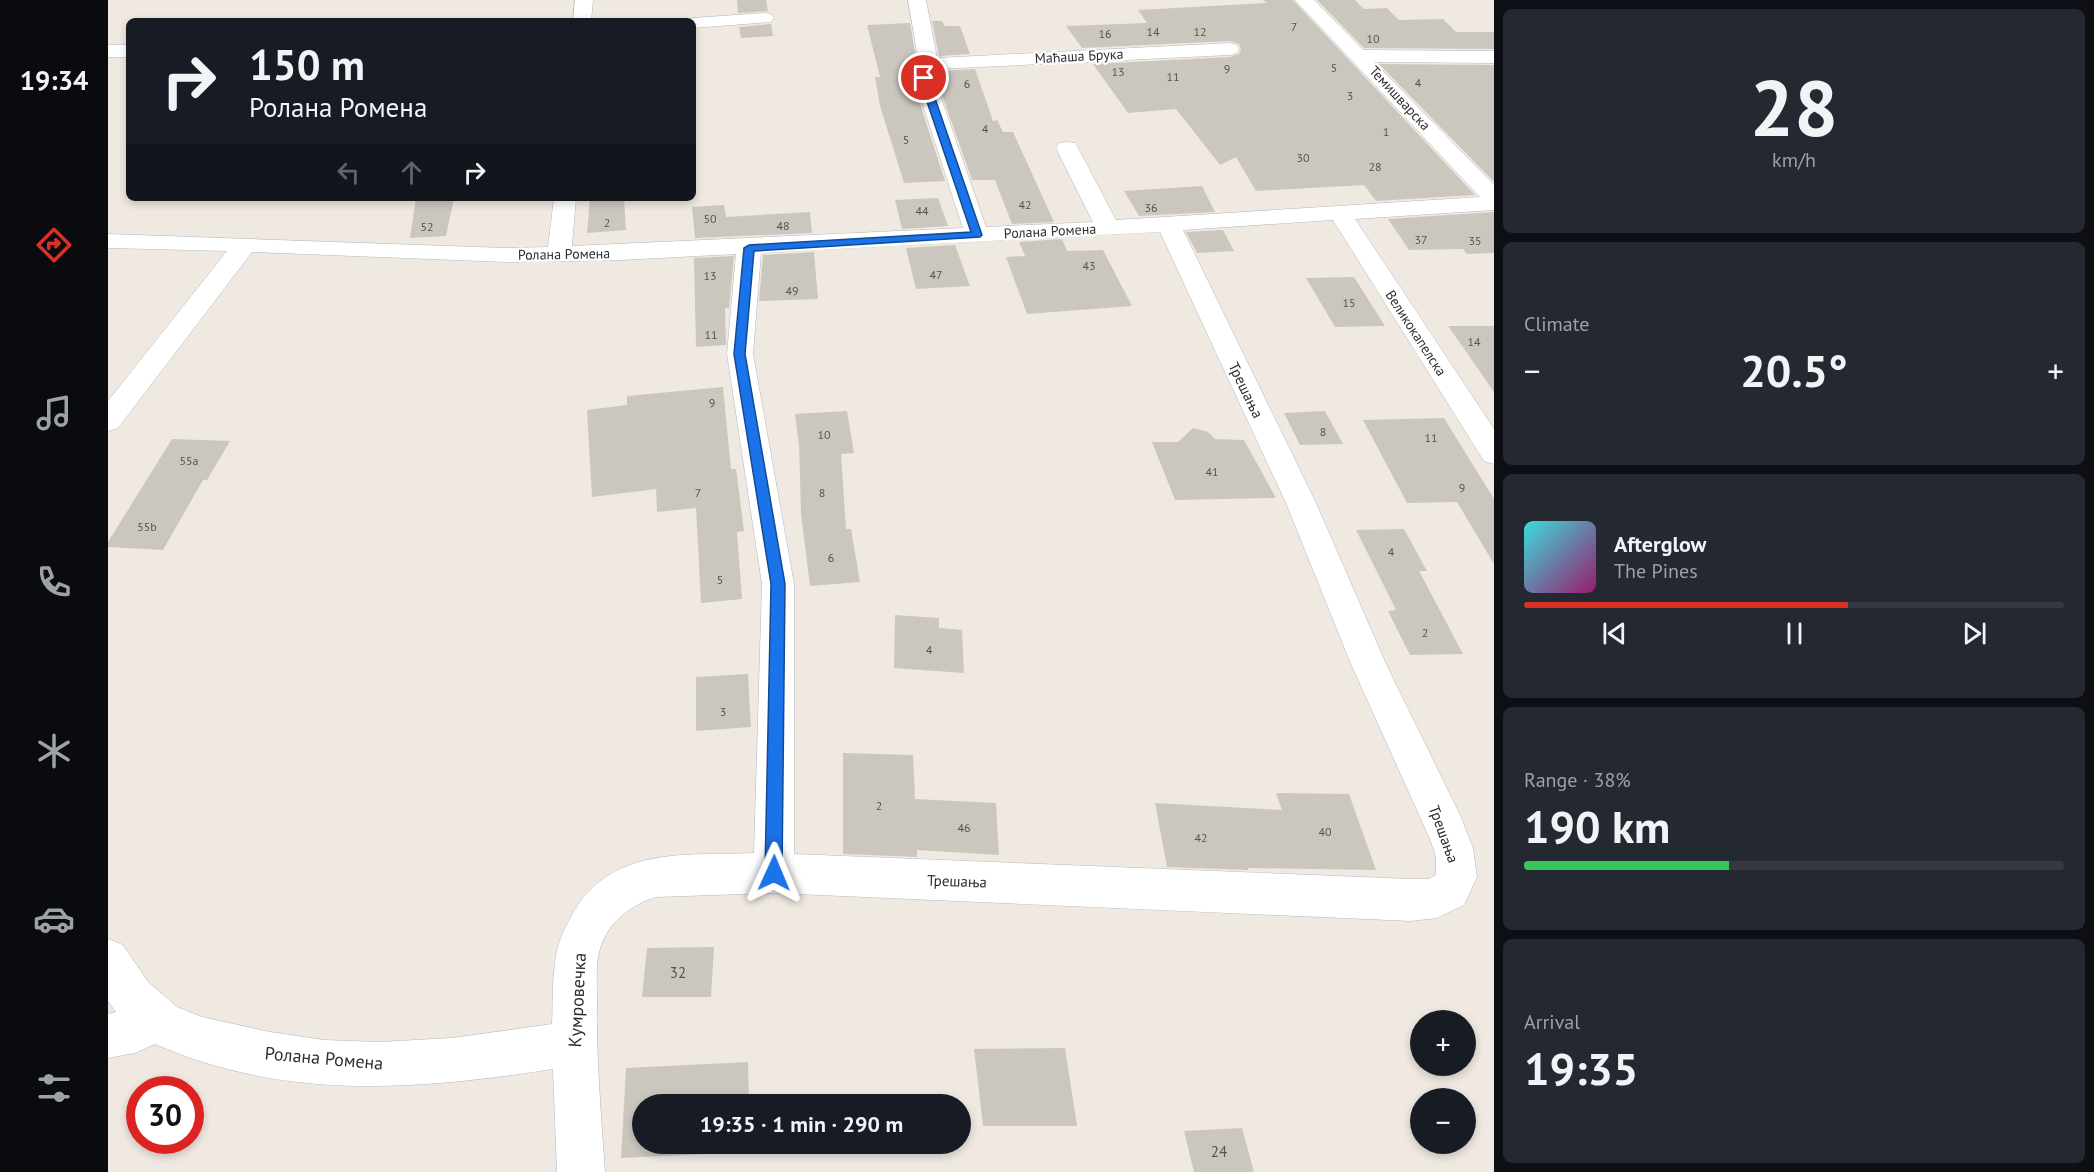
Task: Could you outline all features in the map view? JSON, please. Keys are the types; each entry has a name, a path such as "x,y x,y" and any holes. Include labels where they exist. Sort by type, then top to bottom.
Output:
{"street":[{"path":"582,18 584,0"},
{"path":"917,0 929,64 924,78 977,235"},
{"name":"Темишварска","path":"1304,0 1494,198"},
{"path":"696,23 765,18"},
{"name":"Маћаша Брука","path":"929,64 1230,49"},
{"path":"108,51 126,51"},
{"path":"1360,56 1494,57"},
{"path":"1067,148 1108,228"},
{"path":"559,254 565,201"},
{"name":"Ролана Ромена","path":"108,241 245,244 506,255 559,254 749,248 1494,203"},
{"name":"Великокапелска","path":"1339,212 1494,453"},
{"name":"Трешања","path":"774,873 1411,900 1444,897 1451,890 1455,882 1457,866 1451,843 1440,817 1378,684 1301,504 1168,224"},
{"path":"108,421 245,244"},
{"path":"749,248 740,354 778,584 774,873"},
{"name":"Кумровечка","path":"581,1172 574,1043 576,963 580,940 594,915 630,884 656,877 774,873"},
{"name":"Ролана Ромена","path":"108,960 129,993 153,1018 178,1031 216,1043 285,1059 378,1065 497,1056 574,1043"},
{"path":"108,1036 135,1031 153,1018"}],"building":[{"path":"737,0 766,0 768,11 738,13"},
{"path":"1263,0 1293,0 1475,195 1376,201 1364,185 1256,191 1236,157 1220,165 1176,109 1128,113 1093,64 1230,57 1239,54 1241,50 1239,44 1230,41 1082,48 1066,26 1147,23 1138,10 1267,3"},
{"path":"1317,0 1355,0 1364,9 1387,8 1399,20 1443,19 1456,32 1494,32 1494,49 1364,48"},
{"path":"932,21 942,21 945,26 960,26 970,54 939,56"},
{"path":"910,23 917,64 912,79 945,181 904,183 880,106 875,77 880,77 867,25"},
{"path":"771,24 773,36 741,38 739,27"},
{"path":"1379,64 1494,65 1494,182"},
{"path":"975,69 993,121 997,120 1003,132 1013,132 1054,222 1012,224 995,180 972,180 936,78 939,71"},
{"path":"1202,186 1215,212 1139,216 1124,191"},
{"path":"938,198 948,226 902,229 895,200"},
{"path":"416,201 453,201 446,236 410,238"},
{"path":"590,201 624,201 626,230 587,233"},
{"path":"724,205 726,217 810,212 812,233 695,238 692,207"},
{"path":"1494,212 1494,253 1467,254 1463,249 1409,250 1388,219"},
{"path":"1223,230 1234,251 1197,253 1186,232"},
{"path":"1062,239 1067,251 1103,250 1132,306 1027,314 1006,257 1025,256 1019,242"},
{"path":"955,245 970,286 916,289 906,248"},
{"path":"814,252 818,299 759,301 763,255"},
{"path":"734,256 729,308 725,308 726,345 696,347 694,258"},
{"path":"1354,277 1385,326 1335,327 1306,278"},
{"path":"1448,326 1494,326 1494,392 1465,350"},
{"path":"723,387 731,469 736,469 744,531 737,532 742,599 701,603 696,508 657,512 656,489 592,497 587,410 627,405 627,396"},
{"path":"847,411 854,453 841,454 846,529 851,529 860,582 810,586 801,513 799,445 795,414"},
{"path":"1325,411 1343,444 1300,445 1284,413"},
{"path":"1444,418 1494,499 1494,564 1457,502 1407,503 1363,420"},
{"path":"1193,428 1208,432 1215,439 1244,440 1276,498 1175,500 1152,442 1178,442"},
{"path":"172,439 230,441 207,480 203,480 163,550 108,547 108,542"},
{"path":"1404,529 1427,571 1419,571 1463,654 1410,655 1388,611 1396,610 1356,530"},
{"path":"895,615 939,618 939,628 962,630 964,673 894,668"},
{"path":"748,674 751,727 696,731 696,677"},
{"path":"843,753 913,755 915,799 996,803 999,855 917,850 917,857 843,854"},
{"path":"1276,793 1349,794 1376,870 1248,868 1248,870 1167,867 1155,803 1282,810"},
{"path":"714,947 711,997 642,997 647,948"},
{"path":"1065,1048 1077,1126 983,1126 974,1049"},
{"path":"748,1062 749,1094 632,1094 632,1154 706,1154 621,1158 626,1068"},
{"path":"1242,1128 1254,1172 1194,1172 1184,1131"}],"route":[{"path":"774,873 778,584 740,354 749,248 977,235 924,78"}]}
